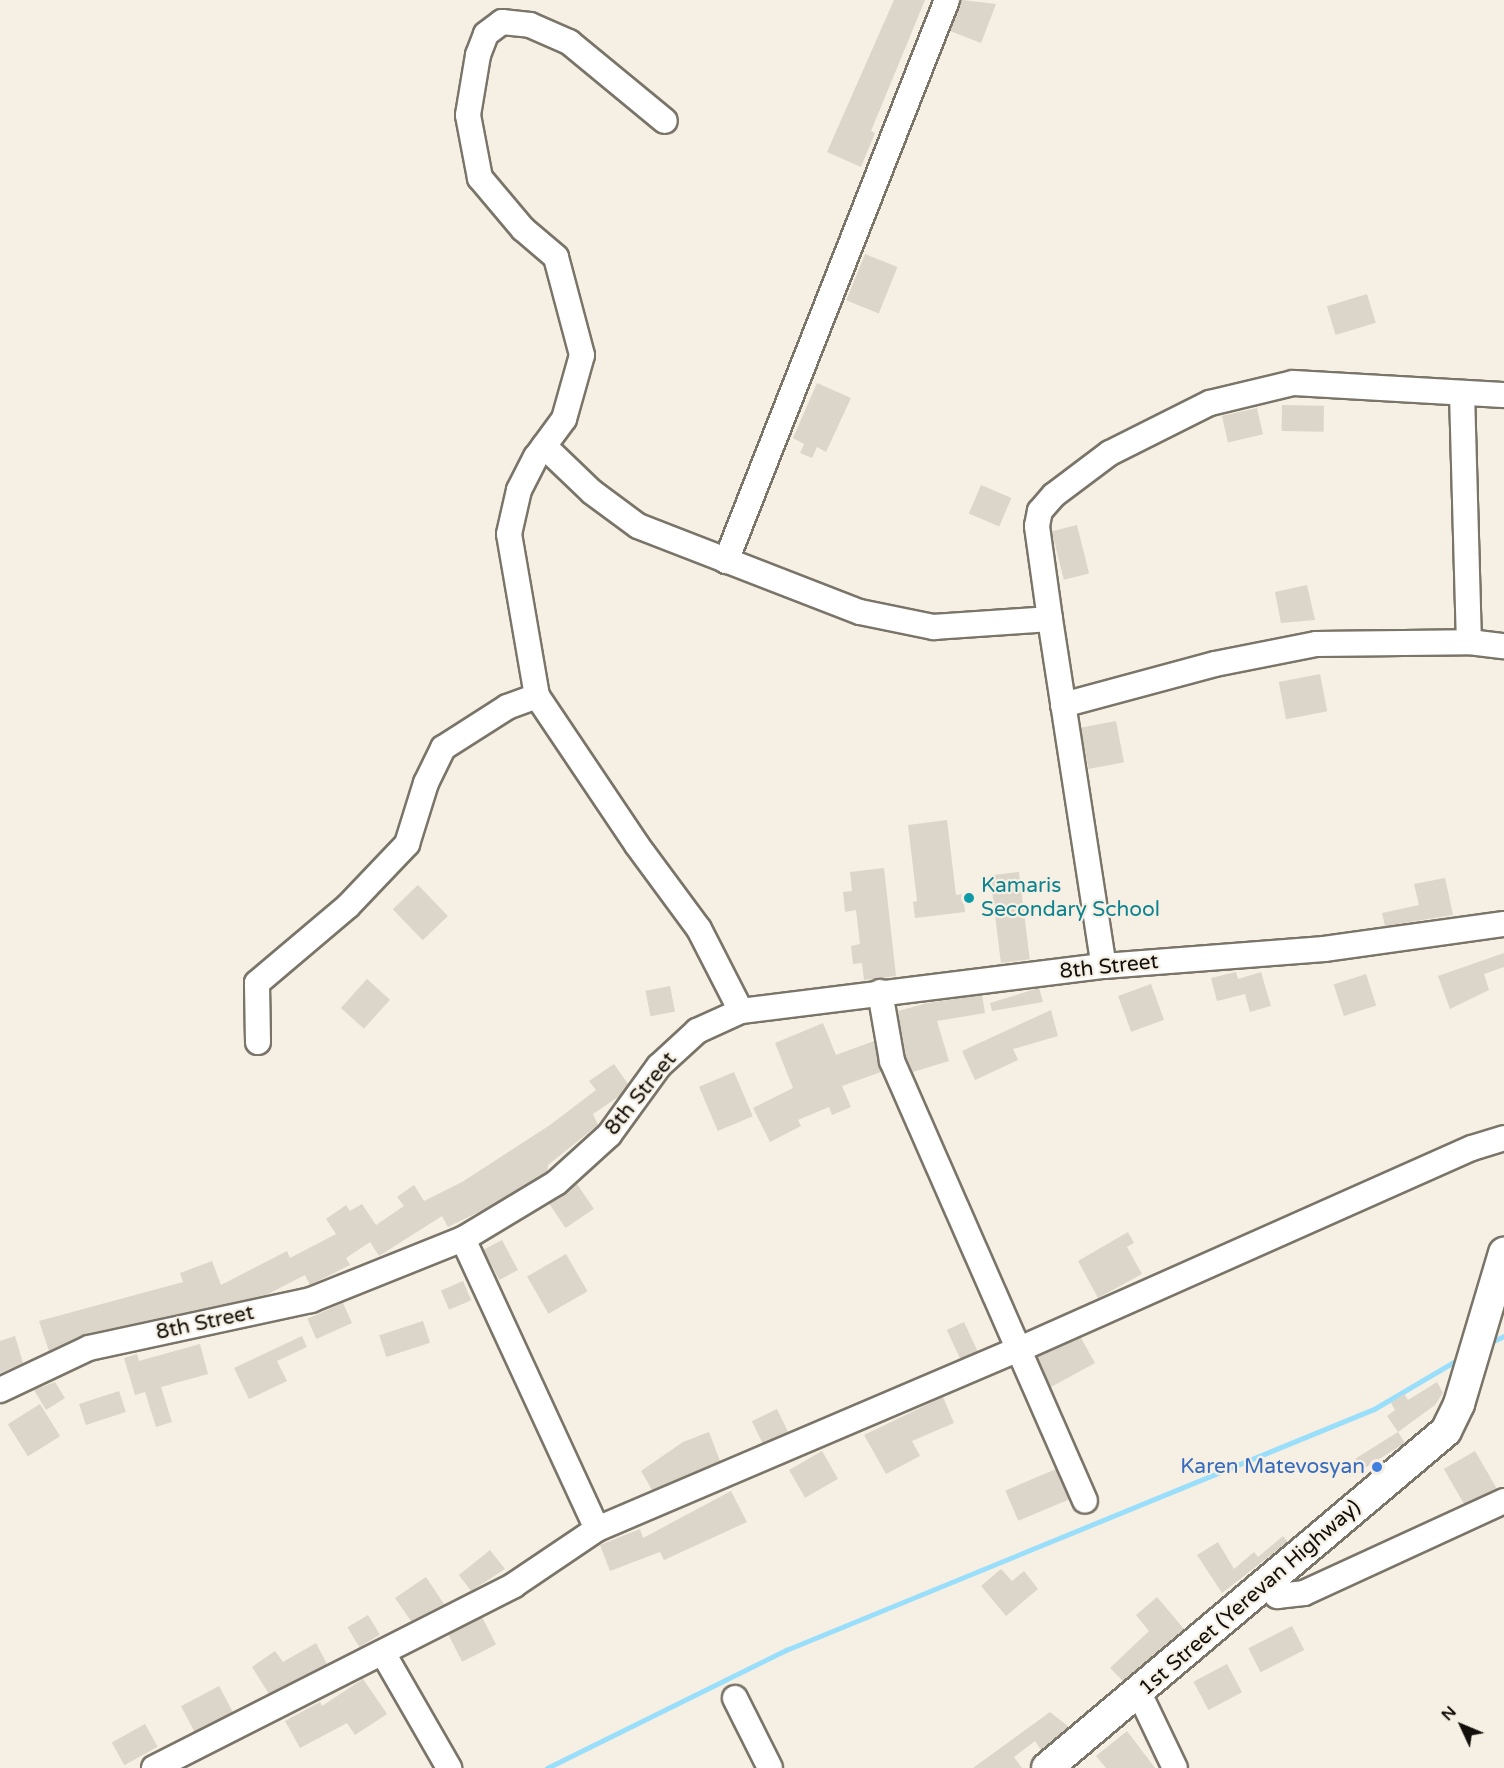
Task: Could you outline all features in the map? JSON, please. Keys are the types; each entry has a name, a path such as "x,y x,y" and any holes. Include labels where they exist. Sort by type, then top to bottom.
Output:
{"main road":[{"name":"1st Street (Yerevan Highway)","path":"1047,1768 1139,1693 1265,1583 1446,1431 1459,1404 1494,1293 1504,1253"}],"street":[{"path":"726,561 947,0"},
{"path":"665,121 569,42 530,25 502,22 486,33 468,115 480,178 523,229 556,256 582,355 564,419 544,446 519,490 509,534 537,696 637,845 699,929 741,1011"},
{"path":"1104,966 1050,619 1037,526 1040,511 1054,495 1110,453 1210,403 1293,383 1504,395"},
{"path":"1462,393 1469,642"},
{"path":"544,446 592,492 638,526 860,612 934,627 1050,619"},
{"path":"1063,705 1215,664 1316,644 1469,642 1504,646"},
{"path":"258,1042 257,983 348,906 407,844 426,783 443,748 507,707 537,696"},
{"name":"8th Street","path":"0,1389 89,1348 311,1300 463,1239 556,1183 609,1136 659,1066 697,1031 741,1011 1104,966 1324,950 1504,924"},
{"path":"880,992 892,1061 1085,1501"},
{"path":"154,1768 514,1585 597,1529 1020,1349 1472,1148 1504,1138"},
{"path":"463,1239 597,1529"},
{"path":"1265,1583 1277,1596 1304,1593 1504,1501"},
{"path":"383,1653 449,1768"},
{"path":"1139,1693 1175,1768"},
{"path":"735,1698 770,1768"}],"building":[{"path":"894,0 925,0 871,131 875,133 861,167 827,152"},
{"path":"962,0 996,4 981,43 950,31"},
{"path":"865,254 897,267 879,313 846,300"},
{"path":"1367,294 1376,323 1336,335 1327,306"},
{"path":"817,383 851,398 826,452 817,447 812,458 800,453 804,444 793,438"},
{"path":"1282,405 1324,406 1324,432 1282,431"},
{"path":"1257,408 1263,434 1228,442 1222,416"},
{"path":"981,485 1011,498 999,526 969,514"},
{"path":"1077,525 1089,574 1064,580 1052,531"},
{"path":"1307,585 1315,620 1281,623 1275,592"},
{"path":"1320,674 1327,711 1286,719 1279,682"},
{"path":"1116,721 1124,762 1089,769 1081,728"},
{"path":"947,820 956,895 963,894 965,912 915,918 913,902 917,901 908,825"},
{"path":"884,868 896,976 864,980 862,963 853,964 851,946 860,944 856,910 845,912 843,892 852,891 850,872"},
{"path":"1019,872 1030,959 1001,963 990,876"},
{"path":"1445,878 1453,915 1385,926 1382,913 1419,905 1414,884"},
{"path":"418,885 448,916 423,940 393,909"},
{"path":"1504,953 1504,967 1484,974 1489,990 1450,1009 1438,976"},
{"path":"1236,972 1238,979 1261,972 1271,1006 1250,1012 1245,994 1217,1001 1211,978"},
{"path":"1366,974 1376,1005 1344,1016 1334,985"},
{"path":"367,979 390,1000 364,1029 341,1008"},
{"path":"1151,984 1164,1020 1131,1032 1118,996"},
{"path":"670,986 675,1012 650,1016 645,991"},
{"path":"1039,988 1043,1002 992,1011 990,1003"},
{"path":"982,995 985,1013 937,1021 949,1061 913,1072 906,1057 898,1011 927,1003"},
{"path":"1051,1010 1058,1036 1013,1049 1018,1060 975,1080 962,1051"},
{"path":"823,1023 836,1055 874,1041 881,1072 842,1086 851,1107 832,1115 829,1107 798,1120 801,1126 770,1142 753,1108 793,1088 775,1043"},
{"path":"614,1064 628,1084 621,1095 593,1114 598,1125 548,1165 547,1172 487,1208 448,1227 442,1216 379,1256 370,1242 346,1258 350,1265 310,1285 305,1275 266,1295 86,1334 49,1351 39,1321 183,1282 180,1273 212,1261 221,1285 287,1251 290,1258 336,1234 326,1219 346,1205 350,1211 362,1204 376,1225 404,1206 397,1197 414,1185 424,1201 462,1182 550,1125 596,1090 589,1081"},
{"path":"734,1072 753,1116 718,1131 699,1087"},
{"path":"577,1184 594,1209 566,1228 549,1203"},
{"path":"1128,1232 1134,1243 1127,1247 1142,1274 1098,1298 1078,1261"},
{"path":"502,1240 518,1270 499,1280 483,1250"},
{"path":"566,1254 588,1291 549,1314 527,1276"},
{"path":"463,1281 471,1300 449,1310 441,1290"},
{"path":"343,1303 352,1323 316,1339 307,1319"},
{"path":"423,1321 430,1343 386,1357 379,1335"},
{"path":"964,1322 978,1352 961,1360 947,1330"},
{"path":"15,1336 23,1363 0,1373 0,1341"},
{"path":"302,1336 307,1347 277,1361 287,1381 249,1399 234,1368"},
{"path":"1081,1338 1095,1363 1051,1387 1037,1357"},
{"path":"200,1344 208,1374 161,1387 172,1422 156,1427 145,1392 135,1395 124,1358 137,1354 139,1361"},
{"path":"55,1382 65,1398 46,1410 34,1390"},
{"path":"1437,1382 1443,1393 1435,1405 1398,1432 1387,1416 1395,1410 1391,1403 1404,1394 1408,1400"},
{"path":"119,1391 126,1412 86,1425 79,1404"},
{"path":"943,1397 954,1423 912,1441 920,1456 886,1474 864,1435"},
{"path":"40,1404 60,1436 28,1456 8,1424"},
{"path":"777,1409 788,1431 763,1444 752,1421"},
{"path":"709,1432 720,1461 652,1490 641,1471 683,1442"},
{"path":"1398,1432 1405,1443 1362,1470 1356,1458"},
{"path":"822,1451 838,1479 805,1498 789,1470"},
{"path":"1475,1451 1497,1489 1466,1507 1444,1469"},
{"path":"1056,1469 1069,1499 1018,1521 1005,1490"},
{"path":"731,1491 747,1522 664,1560 660,1552 610,1571 600,1545 640,1529 643,1538"},
{"path":"1283,1536 1288,1542 1222,1593 1197,1555 1218,1542 1234,1569 1254,1552 1258,1557"},
{"path":"490,1550 505,1569 471,1591 459,1575"},
{"path":"1001,1569 1012,1581 1024,1571 1038,1589 1006,1616 981,1586"},
{"path":"426,1577 444,1604 411,1621 395,1598"},
{"path":"1157,1597 1184,1629 1123,1681 1110,1668 1149,1631 1136,1615"},
{"path":"368,1615 380,1635 359,1647 347,1627"},
{"path":"482,1617 496,1645 462,1662 448,1634"},
{"path":"1292,1626 1304,1650 1261,1672 1248,1648"},
{"path":"316,1643 327,1664 269,1694 252,1667 275,1651 283,1662"},
{"path":"1227,1664 1242,1692 1208,1710 1193,1682"},
{"path":"363,1679 387,1714 355,1735 347,1723 300,1748 285,1721 320,1702 322,1706"},
{"path":"219,1686 233,1712 195,1733 181,1706"},
{"path":"1050,1712 1069,1727 1041,1750 1035,1741 1014,1757 1022,1768 973,1768"},
{"path":"145,1724 158,1747 124,1765 112,1742"},
{"path":"1127,1731 1155,1768 1106,1768 1096,1756"}],"waterway":[{"path":"1489,1343 1504,1336"},
{"path":"547,1768 786,1650 1374,1409 1462,1357"}],"place":[{"name":"Kamaris Secondary School","path":"969,898"},
{"name":"Karen Matevosyan","path":"1377,1467"}]}
